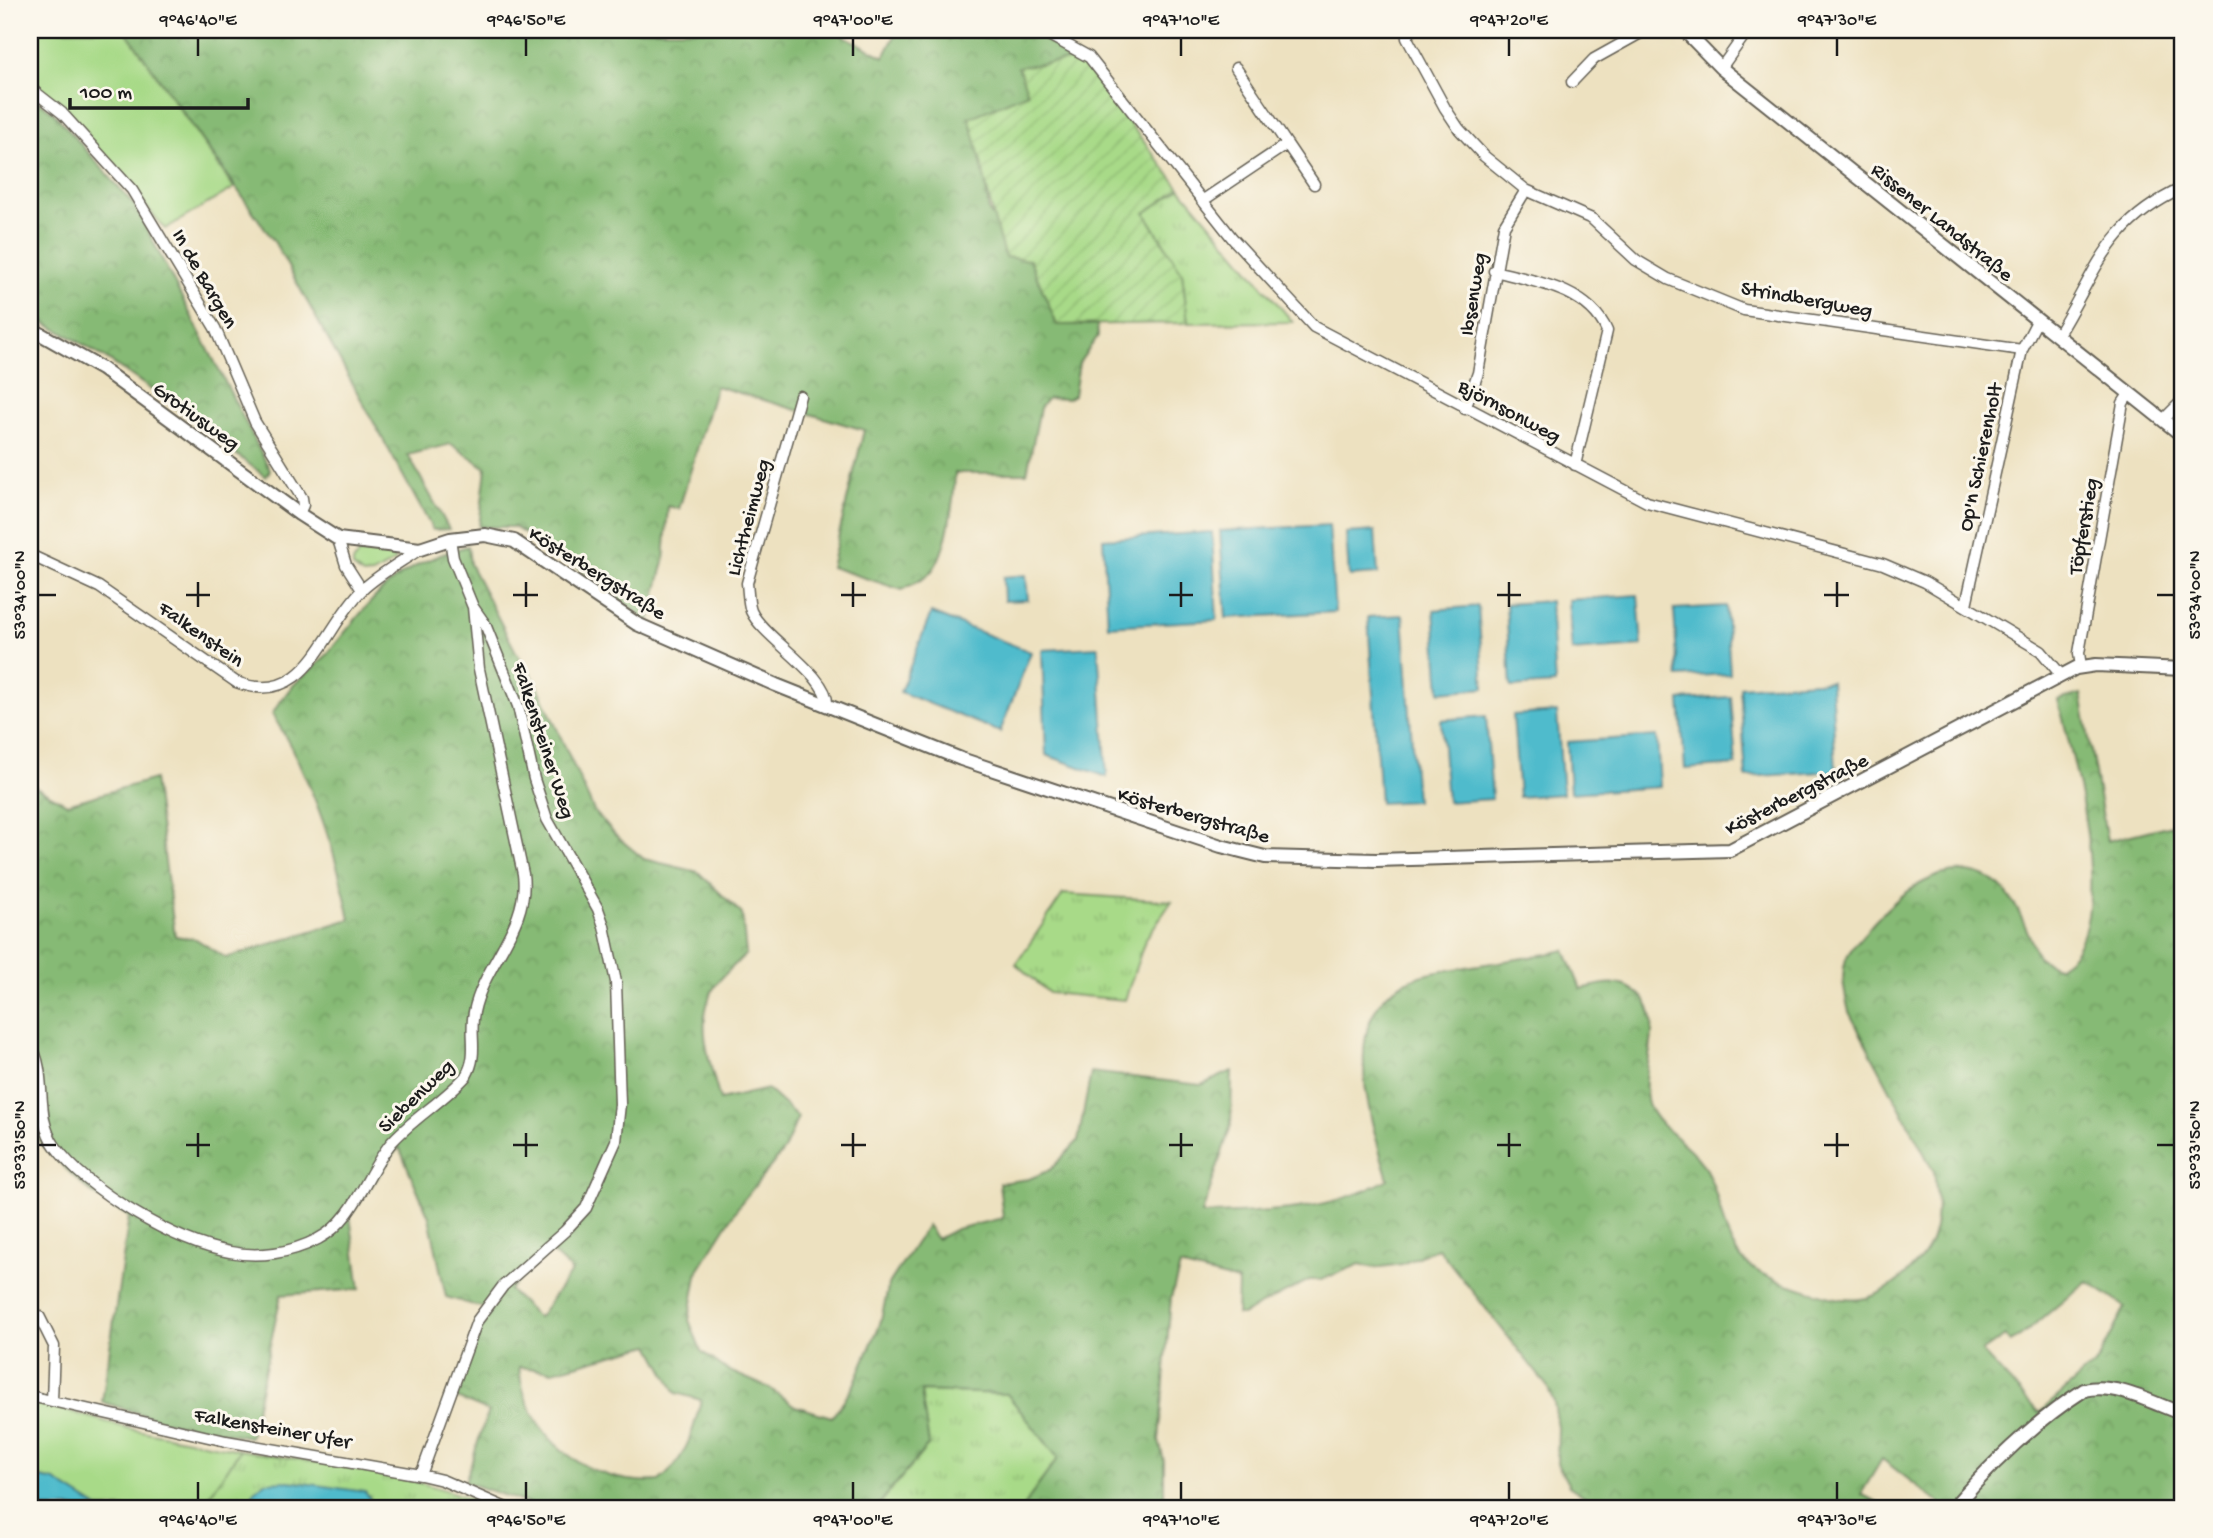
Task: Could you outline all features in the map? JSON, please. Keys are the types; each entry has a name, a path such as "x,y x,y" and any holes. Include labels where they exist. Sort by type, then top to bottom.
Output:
{"street":[{"name":"Björnsonweg","path":"1040,30 1089,57 1202,201 1314,327 1647,502 1883,564 1966,605 2041,651 2055,664 2061,676"},
{"name":"Strindbergweg","path":"1411,30 1408,38 1459,129 1484,156 1526,190 1592,219 1636,260 1668,279 1744,310 2022,350"},
{"path":"1572,82 1594,59 1646,30"},
{"name":"Rissener Landstraße","path":"1684,30 1721,68 2183,436"},
{"path":"1721,68 1748,30"},
{"path":"1236,68 1314,184"},
{"name":"In de Bargen","path":"30,88 62,113 132,190 215,328 255,422 302,498 303,505 299,514"},
{"path":"1202,201 1287,144"},
{"path":"2057,336 2098,260 2113,241 2147,207 2183,188"},
{"name":"Ibsenweg","path":"1465,408 1479,373 1503,226 1526,190"},
{"path":"1494,271 1558,286 1601,317 1607,331 1575,465"},
{"name":"Op'n Schierenholt","path":"1966,605 2022,350 2037,321"},
{"name":"Grotiusweg","path":"30,328 102,369 299,514 338,539"},
{"name":"Töpferstieg","path":"2081,667 2079,653 2123,403 2129,394"},
{"name":"Lichtheimweg","path":"800,396 747,583 751,610 807,670 825,694 827,705"},
{"path":"2163,420 2183,400"},
{"name":"Kösterbergstraße","path":"338,539 420,549 450,539 485,535 514,541 637,624 827,705 961,759 1243,853 1265,857 1376,860 1730,850 2081,667 2183,669"},
{"path":"338,539 346,565 362,590"},
{"name":"Falkensteiner Weg","path":"421,1475 477,1321 503,1286 565,1231 586,1208 615,1141 620,1104 615,982 604,926 598,909 547,819 534,779 518,706 485,624 473,607 453,558 450,539"},
{"name":"Falkenstein","path":"30,555 99,587 236,682 269,690 297,676 362,590 420,549"},
{"name":"Siebenweg","path":"30,1044 40,1075 44,1119 56,1147 118,1203 144,1219 206,1245 247,1254 292,1250 319,1239 340,1223 392,1142 466,1076 473,1063 474,1010 523,904 523,874 480,669 473,607"},
{"path":"38,1316 54,1346 52,1401"},
{"path":"1953,1508 1973,1484 2015,1445 2072,1398 2093,1388 2133,1395 2183,1414"},
{"name":"Falkensteiner Ufer","path":"30,1396 226,1441 421,1475 442,1480 506,1508"}],"green space":[{"path":"30,30 125,30 234,188 165,229 65,110 30,83"},
{"path":"125,30 833,30 884,57 898,30 1026,30 1079,59 1019,67 1028,93 969,118 983,162 989,212 1030,260 1057,325 1097,325 1098,336 1079,363 1074,395 1067,399 1048,398 1040,408 1027,473 955,473 949,525 941,553 927,576 902,590 831,567 864,430 716,386 679,509 668,506 664,561 649,622 575,565 514,527 479,527 486,468 451,444 408,455 449,529 433,530 275,243"},
{"path":"1079,59 1180,188 1145,213 1182,273 1188,323 1057,325 1030,260 1005,257 969,118 1028,93 1018,67"},
{"path":"30,95 53,112 135,206 270,470 266,477 122,369 62,332 30,316"},
{"path":"1180,188 1293,322 1188,323 1182,273 1145,213"},
{"path":"468,546 470,564 516,652 535,680 594,811 616,836 644,859 698,872 742,914 746,954 718,982 710,995 706,1010 708,1055 720,1100 767,1089 798,1117 784,1150 740,1204 698,1270 689,1320 701,1351 727,1370 769,1388 795,1406 832,1417 853,1387 880,1324 889,1284 927,1225 937,1239 956,1229 1003,1218 999,1183 1029,1179 1050,1170 1078,1141 1091,1072 1201,1085 1232,1071 1231,1125 1202,1214 1274,1211 1321,1204 1366,1190 1388,1179 1372,1122 1364,1060 1367,1031 1378,1006 1397,986 1428,974 1565,950 1581,989 1619,984 1640,995 1648,1006 1652,1019 1652,1034 1646,1095 1650,1108 1705,1169 1733,1247 1741,1258 1767,1276 1828,1296 1860,1299 1882,1292 1914,1266 1929,1245 1936,1220 1936,1188 1934,1172 1849,1012 1843,979 1846,959 1854,945 1890,906 1905,894 1939,875 1957,872 1975,873 2001,887 2021,916 2039,959 2057,967 2072,955 2085,930 2090,900 2090,866 2080,792 2058,700 2081,694 2107,841 2183,822 2183,1138 2178,1157 2183,1153 2183,1508 1942,1508 1943,1506 1882,1459 1861,1494 1888,1508 1602,1508 1569,1486 1557,1463 1558,1428 1554,1402 1547,1386 1438,1248 1402,1264 1374,1268 1360,1264 1321,1280 1309,1280 1242,1315 1237,1315 1238,1281 1180,1266 1171,1298 1159,1441 1164,1461 1164,1508 1022,1508 1058,1458 1007,1394 921,1391 929,1444 876,1508 541,1508 465,1482 488,1411 454,1397 480,1330 491,1310 446,1297 429,1217 399,1147 350,1216 360,1289 281,1295 250,1437 167,1422 102,1402 129,1217 89,1191 43,1147 30,1122 30,784 67,804 154,779 175,936 196,939 226,958 350,919 320,813 299,762 272,714 283,697 323,659 369,603 400,576 441,555","holes":["549,1250 572,1271 538,1318 509,1290","2087,1281 2125,1307 2098,1361 2039,1413 1982,1352 2005,1336 2010,1342 2020,1337","650,1345 676,1393 701,1400 691,1434 676,1464 659,1481 633,1481 608,1476 565,1452 547,1435 534,1415 524,1392 519,1367 553,1371"]},
{"path":"362,549 393,552 395,561 373,574 363,575 353,567 353,562"},
{"path":"1063,894 1172,901 1145,940 1125,1000 1049,993 1016,964"},
{"path":"920,1391 1007,1394 1058,1458 1022,1508 876,1508 929,1444"},
{"path":"30,1400 131,1429 240,1450 201,1508 98,1508 55,1481 30,1476"},
{"path":"240,1450 401,1478 494,1508 376,1508 365,1492 249,1505 249,1508 201,1508"}],"water":[{"path":"1329,525 1335,612 1226,618 1220,531"},
{"path":"1375,531 1378,574 1349,576 1346,533"},
{"path":"1212,532 1217,620 1108,626 1103,539"},
{"path":"1026,575 1028,600 1004,601 1003,577"},
{"path":"1638,595 1642,646 1572,651 1568,600"},
{"path":"1550,601 1555,684 1511,687 1506,604"},
{"path":"1478,606 1484,688 1440,692 1434,610"},
{"path":"1726,606 1730,674 1678,677 1674,609"},
{"path":"931,613 1031,652 1000,732 900,692"},
{"path":"1403,615 1416,801 1380,803 1368,617"},
{"path":"1098,647 1107,777 1046,755 1042,650"},
{"path":"1831,681 1836,771 1746,777 1740,687"},
{"path":"1731,697 1736,765 1685,769 1680,700"},
{"path":"1557,712 1563,794 1519,797 1513,715"},
{"path":"1486,716 1492,799 1447,802 1441,720"},
{"path":"1657,736 1660,787 1570,793 1567,742"},
{"path":"30,1476 55,1481 98,1508 30,1508"},
{"path":"289,1481 365,1492 376,1508 249,1508 254,1491 265,1482"}]}
